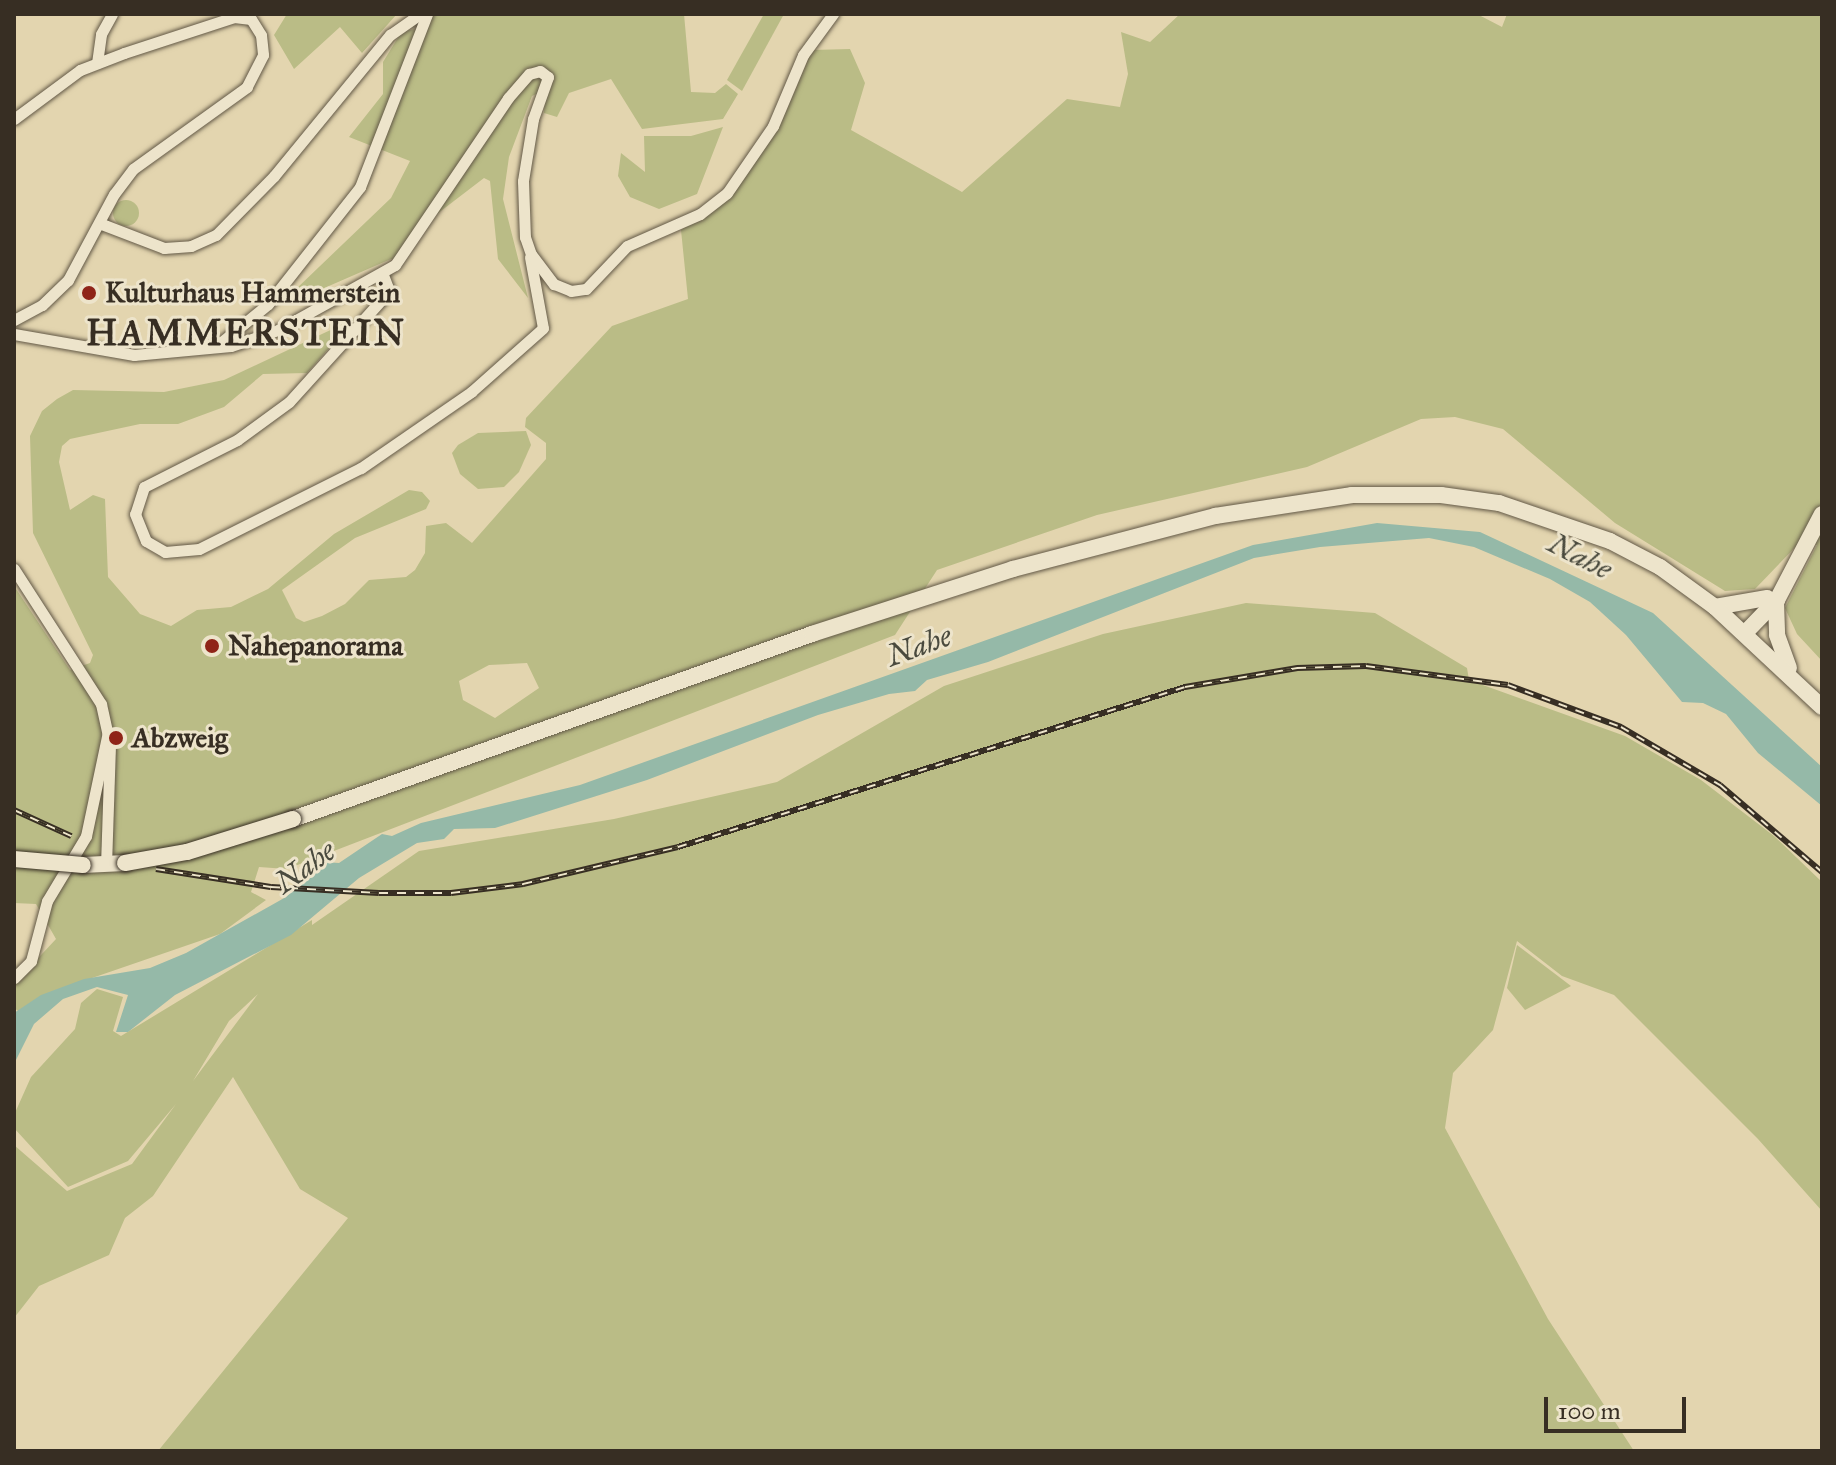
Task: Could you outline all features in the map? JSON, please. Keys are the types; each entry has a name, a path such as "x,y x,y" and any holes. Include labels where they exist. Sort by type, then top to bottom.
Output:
{"main road":[{"path":"14,859 83,865 125,863 238,838 497,745 1013,569 1215,516 1309,499 1411,494 1525,510 1622,546 1715,607 1746,632 1822,707"},
{"path":"1746,632 1772,599 1822,514"},
{"path":"1715,607 1772,599"},
{"path":"1772,599 1777,635 1793,677"}],"street":[{"path":"97,63 101,34 112,14"},
{"path":"99,223 164,248 191,246 216,235 274,176 390,35 420,14"},
{"path":"219,344 268,304 360,187 427,14"},
{"path":"531,254 554,284 571,291 586,289 627,246 700,214 727,193 773,126 803,55 833,14"},
{"path":"14,119 65,79 97,63 234,17 251,19 263,43 259,69 247,87 133,169 61,289 14,320"},
{"path":"14,334 120,355 175,354 219,344 231,346 265,335 328,298 383,275 455,181 519,83 540,71 548,77 533,119 522,201 543,328 471,392 339,480 189,552 165,552 146,541 135,514 144,487 237,440 289,402 383,298 388,288 383,275"},
{"path":"14,569 96,693 109,732 106,864"},
{"path":"14,978 31,961 47,901 86,836 100,751 109,732"}],"green space":[{"path":"287,14 397,14 362,53 340,27 294,69 274,35"},
{"path":"422,14 684,14 691,92 715,93 726,84 738,94 723,119 642,129 611,79 569,93 557,117 544,113 545,90 532,96 509,157 503,199 528,298 498,259 490,181 484,178 437,214 403,261 391,259 299,299 295,290 391,198 410,161 349,137 383,94 383,62 402,31 417,29"},
{"path":"764,14 784,14 742,91 727,80"},
{"path":"1180,14 1477,14 1502,27 1507,14 1822,14 1822,661 1797,634 1785,608 1817,545 1802,540 1755,589 1725,591 1615,523 1503,429 1455,417 1421,419 1307,467 1097,515 937,570 895,635 287,869 259,867 251,892 266,900 220,934 63,988 21,1013 14,1008 14,984 56,939 36,904 14,903 14,586 70,670 90,663 93,655 33,533 30,436 42,411 73,390 164,392 224,380 356,318 307,373 263,374 224,407 178,424 140,424 70,439 62,446 59,462 70,510 93,495 105,499 108,577 140,614 171,626 197,610 231,607 268,589 334,534 409,490 422,492 430,501 426,509 355,538 282,590 296,618 304,622 345,604 369,580 406,577 415,570 425,553 426,526 446,523 472,543 546,459 546,443 525,427 526,418 612,326 688,299 681,230 729,197 785,114 812,50 850,49 865,83 851,130 962,192 1067,99 1120,107 1128,74 1121,32 1150,42","holes":["527,663 539,688 495,718 463,700 459,681 489,665"]},
{"path":"723,127 697,194 659,209 630,197 618,176 621,153 645,172 644,136 691,136"},
{"path":"126,200 135,204 139,213 135,222 126,226 117,222 113,213 117,204"},
{"path":"526,431 531,445 519,472 504,487 478,489 460,474 452,453 458,445 478,433"},
{"path":"1246,603 1375,613 1467,668 1469,680 1625,736 1701,780 1774,836 1822,882 1822,1211 1758,1139 1614,995 1562,976 1517,941 1493,1030 1453,1073 1445,1128 1548,1319 1634,1451 158,1451 348,1218 300,1189 233,1077 153,1196 125,1218 109,1255 39,1286 14,1318 14,1145 67,1191 132,1164 176,1104 128,1161 68,1187 14,1128 14,1115 31,1077 75,1029 81,1003 97,989 123,997 113,1031 121,1036 312,920 312,925 419,851 614,819 777,782 944,686 1103,634","holes":["258,994 193,1081 229,1021"]},
{"path":"1517,945 1571,986 1525,1010 1507,988"}],"shaded area":[{"path":"1377,523 1480,532 1653,613 1822,767 1822,806 1758,753 1726,714 1703,703 1682,702 1626,635 1590,602 1550,579 1474,547 1429,538 1320,547 1254,558 988,662 927,680 915,691 889,694 818,715 647,780 495,828 454,829 444,839 417,843 359,878 291,935 175,995 128,1032 116,1032 128,995 97,987 63,999 34,1024 14,1064 14,1013 41,995 84,979 150,968 186,953 286,897 323,862 339,863 382,834 392,836 421,823 580,785 1253,545"}],"railway":[{"path":"156,869 271,887 379,893 451,893 523,884 678,847 1185,687 1297,668 1366,666 1508,685 1621,727 1720,785 1822,872"},
{"path":"14,810 71,836"}],"place":[{"name":"Kulturhaus Hammerstein","path":"89,293"},
{"name":"Nahepanorama","path":"212,646"},
{"name":"Abzweig","path":"116,738"}],"district":[{"name":"HAMMERSTEIN","path":"246,334"}],"water label":[{"name":"Nahe","path":"1580,556"},
{"name":"Nahe","path":"919,646"},
{"name":"Nahe","path":"305,867"}]}
